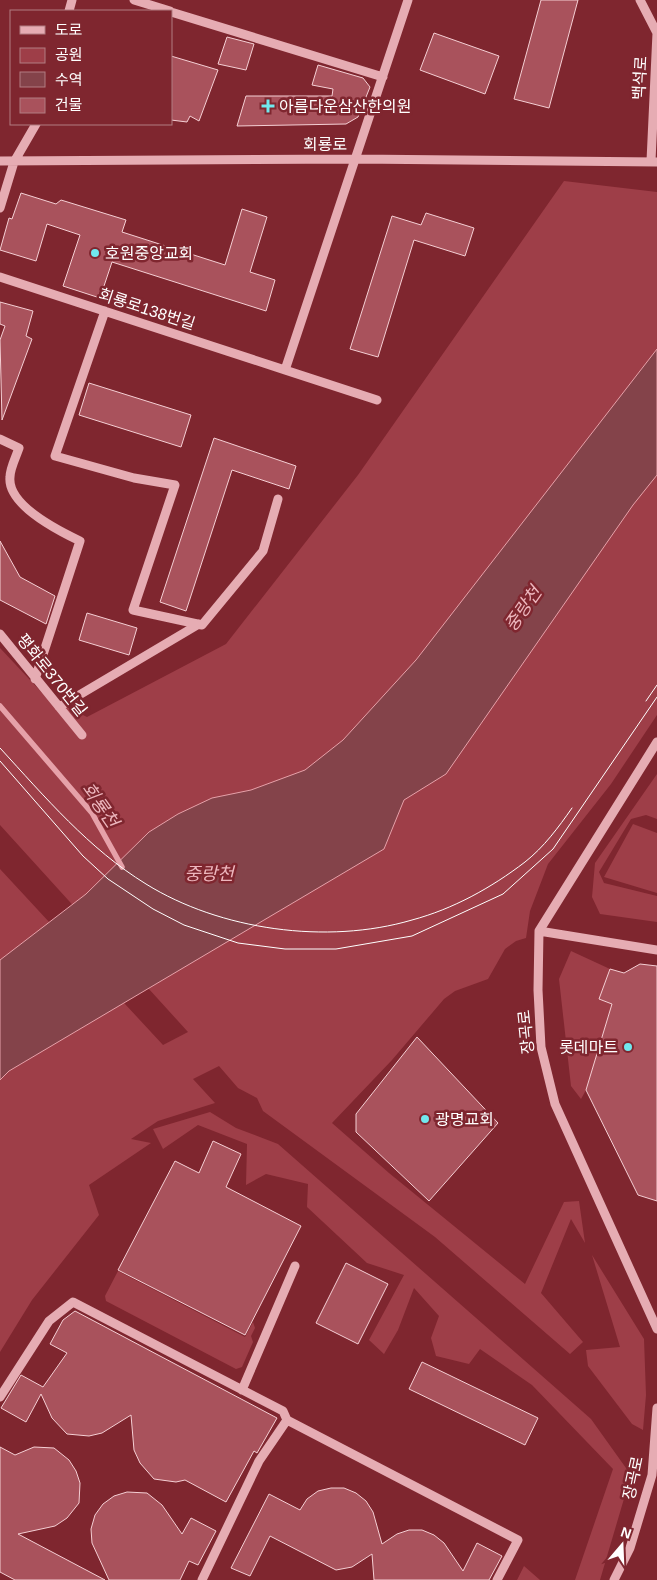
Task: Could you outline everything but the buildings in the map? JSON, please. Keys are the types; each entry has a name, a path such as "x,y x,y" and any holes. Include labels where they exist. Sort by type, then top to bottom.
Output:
{"street":[{"path":"134,0 168,10"},
{"path":"286,370 408,0"},
{"name":"백석로","path":"640,0 657,33 654,161"},
{"path":"172,11 383,77"},
{"path":"0,208 14,162 35,125"},
{"name":"회룡로","path":"0,161 357,159 654,161"},
{"name":"회룡로138번길","path":"0,277 377,400"},
{"path":"105,311 55,456 134,478 175,485 133,610 199,624"},
{"path":"0,439 19,448 9,478 19,504 60,532 80,541 35,679"},
{"path":"59,707 199,624 202,625 263,551 278,499"},
{"name":"평화로370번길","path":"0,634 82,735"},
{"path":"657,742 539,931 657,950"},
{"name":"장곡로","path":"539,931 538,990 541,1048 555,1104 657,1329"},
{"path":"242,1390 295,1266"},
{"path":"0,1397 49,1321 73,1302 282,1411 287,1420 518,1540 497,1580"},
{"name":"장곡로","path":"614,1580 630,1548 652,1474 657,1408"},
{"path":"202,1580 235,1516 259,1461 287,1420"},
{"path":"652,1474 657,1466"}],"green space":[{"path":"564,181 657,192 657,715 611,784 548,864 530,911 526,938 516,941 505,949 488,979 455,991 444,999 392,1060 332,1123 389,1173 525,1284 564,1202 579,1201 585,1243 571,1219 541,1293 583,1342 570,1354 435,1237 263,1111 257,1098 238,1088 219,1066 193,1079 215,1103 158,1121 131,1139 151,1143 89,1185 99,1215 32,1300 0,1352 0,869 163,1045 188,1032 0,825 0,648 46,697 87,717 226,644 358,475"},
{"path":"657,774 657,819 646,815 631,819 599,872 604,883 657,896 657,922 600,914 592,897 595,863"},
{"path":"633,824 657,833 657,893 604,877"},
{"path":"571,951 610,969 599,999 612,1004 586,1090 581,1099 571,1086 559,979"},
{"path":"210,1112 236,1128 278,1144 591,1419 631,1475 600,1580 575,1580 613,1469 532,1385 480,1349 469,1364 436,1356 431,1338 439,1316 414,1288 398,1330 384,1354 369,1340 404,1275 367,1263 307,1207 308,1184 266,1174 246,1185 247,1144 198,1125 163,1149 153,1129"},
{"path":"592,1255 644,1339 646,1395 643,1430 632,1424 588,1366 586,1350 620,1347"},
{"path":"118,1271 245,1337 253,1322 255,1328 251,1336 253,1342 242,1367 236,1369 106,1301 105,1296"},
{"path":"524,1566 540,1580 517,1580"}],"water":[{"name":"중랑천","path":"657,349 657,475 633,505 446,774 404,800 384,849 9,1071 0,1080 0,960 86,894 149,832 178,814 212,798 251,790 305,770 343,740 416,660"}],"waterway":[{"name":"회룡천","path":"0,706 92,813 122,867"}],"tram line":[{"path":"646,701 657,685"},
{"path":"0,761 83,856 108,879 153,909 184,925 238,943 285,949 336,949 412,936 503,894 553,849 657,697"},
{"path":"0,748 87,839 105,855 146,884 175,900 207,913 275,929 310,932 379,928 412,920 457,904 485,889 525,862 545,844 572,808"}],"place":[{"name":"아름다운삼산한의원","path":"268,106"},
{"name":"호원중앙교회","path":"95,253"},
{"name":"롯데마트","path":"628,1047"},
{"name":"광명교회","path":"425,1119"}]}
